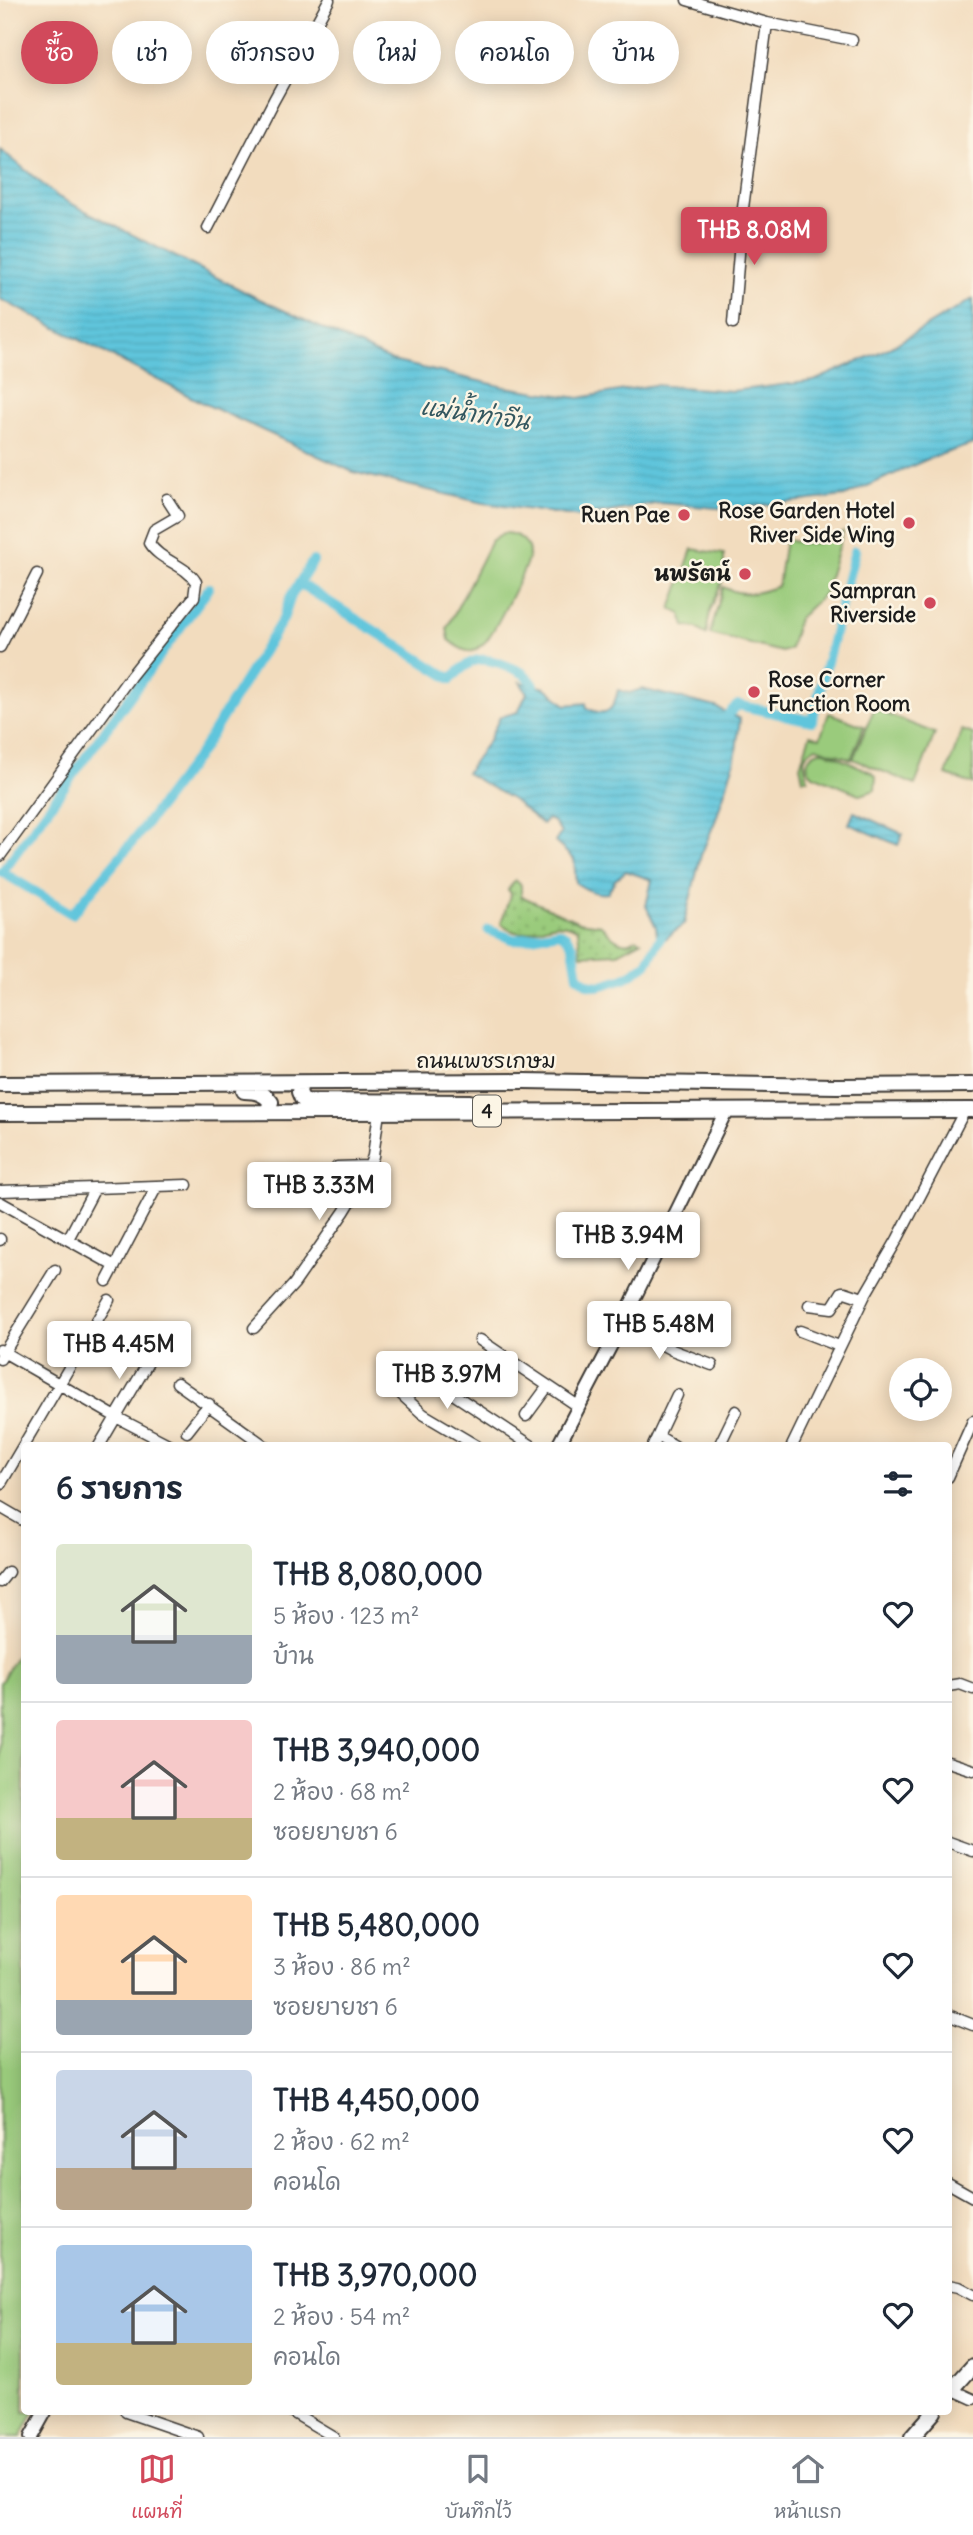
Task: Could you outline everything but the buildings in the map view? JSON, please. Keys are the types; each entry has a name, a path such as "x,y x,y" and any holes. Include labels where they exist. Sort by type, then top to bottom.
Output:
{"main road":[{"name":"ถนนเพชรเกษม","path":"0,1084 524,1081 836,1086 973,1084"},
{"path":"140,1083 154,1091 257,1091 271,1102 267,1112"},
{"path":"301,1083 299,1092 302,1099 307,1101 458,1102 481,1105 484,1111"},
{"name":"4","path":"0,1113 969,1110"},
{"path":"952,2389 973,2366"},
{"path":"912,2437 931,2415"}],"street":[{"path":"208,228 274,100 330,0"},
{"path":"687,0 767,23 852,40"},
{"path":"733,323 743,208 767,23"},
{"path":"0,856 130,677 194,597 196,582 192,576 157,553 149,543 154,530 178,516 167,499"},
{"path":"0,647 37,574"},
{"path":"794,1442 863,1298 969,1110"},
{"path":"560,1442 622,1324 726,1111"},
{"path":"254,1328 294,1284 344,1212 373,1156 379,1112"},
{"path":"337,1167 369,1166"},
{"path":"0,1191 187,1185"},
{"path":"107,1282 157,1186"},
{"path":"68,1240 94,1188"},
{"path":"0,1202 116,1266"},
{"path":"55,1270 1,1354 164,1442"},
{"path":"809,1305 832,1308 842,1292 863,1298"},
{"path":"25,1442 110,1300"},
{"path":"622,1324 672,1350 712,1365"},
{"path":"800,1331 839,1346"},
{"path":"101,1442 166,1332"},
{"path":"480,1340 578,1406"},
{"path":"406,1363 526,1442"},
{"path":"177,1382 260,1442"},
{"path":"526,1416 548,1386"},
{"path":"402,1395 423,1414 470,1442"},
{"path":"655,1441 677,1395"},
{"path":"187,1432 209,1404"},
{"path":"721,1442 736,1410"},
{"path":"952,1468 973,1421"},
{"path":"0,1485 21,1448"},
{"path":"0,1507 21,1519"},
{"path":"0,1582 8,1572"},
{"path":"952,1685 960,1684 973,1689"},
{"path":"952,1763 973,1770"},
{"path":"952,1843 973,1851"},
{"path":"952,2017 973,2025"},
{"path":"952,2185 973,2197"},
{"path":"952,2286 973,2295"},
{"path":"952,2392 973,2399"},
{"path":"31,2437 43,2415"},
{"path":"136,2415 198,2437"},
{"path":"297,2415 334,2437"}],"green space":[{"path":"843,532 824,594 798,619 790,649 782,652 710,634 723,587 750,593 778,586 785,539 815,543"},
{"path":"503,533 512,534 527,544 527,561 486,641 473,651 466,651 449,640 447,628 491,541"},
{"path":"692,549 724,554 724,577 710,611 706,635 697,628 685,626 681,614 671,609"},
{"path":"874,709 935,733 915,785 853,759"},
{"path":"829,713 864,726 851,759 816,747 810,751 804,761 808,779 803,779 800,766 810,735 820,738"},
{"path":"962,730 973,734 973,784 946,775"},
{"path":"819,751 825,751 871,772 876,776 875,790 861,795 813,775 808,768 808,761"},
{"path":"515,880 521,885 521,896 579,922 601,925 622,942 636,938 641,941 618,953 581,955 578,930 567,925 557,924 520,933 511,930 501,923 511,893 508,890"},
{"path":"21,1649 21,2415 32,2415 21,2437 0,2437 0,1683"}],"water":[{"name":"แม่น้ำท่าจีน","path":"0,149 58,197 253,296 392,361 505,387 579,398 654,385 732,391 814,381 889,348 973,299 973,444 930,458 845,496 729,509 660,503 580,517 483,503 353,472 201,402 0,299"},
{"path":"520,682 546,688 566,705 586,703 587,708 594,711 609,710 615,702 618,690 629,693 642,689 716,707 740,719 735,759 716,819 701,855 684,924 665,939 657,936 656,927 646,906 652,880 626,871 615,880 608,893 595,893 584,888 576,883 574,859 555,842 561,833 554,822 548,819 542,824 513,800 466,773 489,740 500,717 518,712 527,693"},
{"path":"854,812 903,834 898,845 849,824"}],"waterway":[{"path":"729,713 738,705 812,721 855,551"},
{"path":"209,588 2,872 72,914 134,840 202,750 283,619 291,596 313,561"},
{"path":"299,583 451,679 476,660 490,660 519,671 534,685"},
{"path":"488,930 515,940 559,932 566,936 573,946 578,976 588,984 599,986 625,978 646,965 661,937"}],"place":[{"name":"Ruen Pae","path":"684,515"},
{"name":"Rose Garden Hotel River Side Wing","path":"909,523"},
{"name":"นพรัตน์","path":"745,574"},
{"name":"Sampran Riverside","path":"930,603"},
{"name":"Rose Corner Function Room","path":"754,692"}]}
